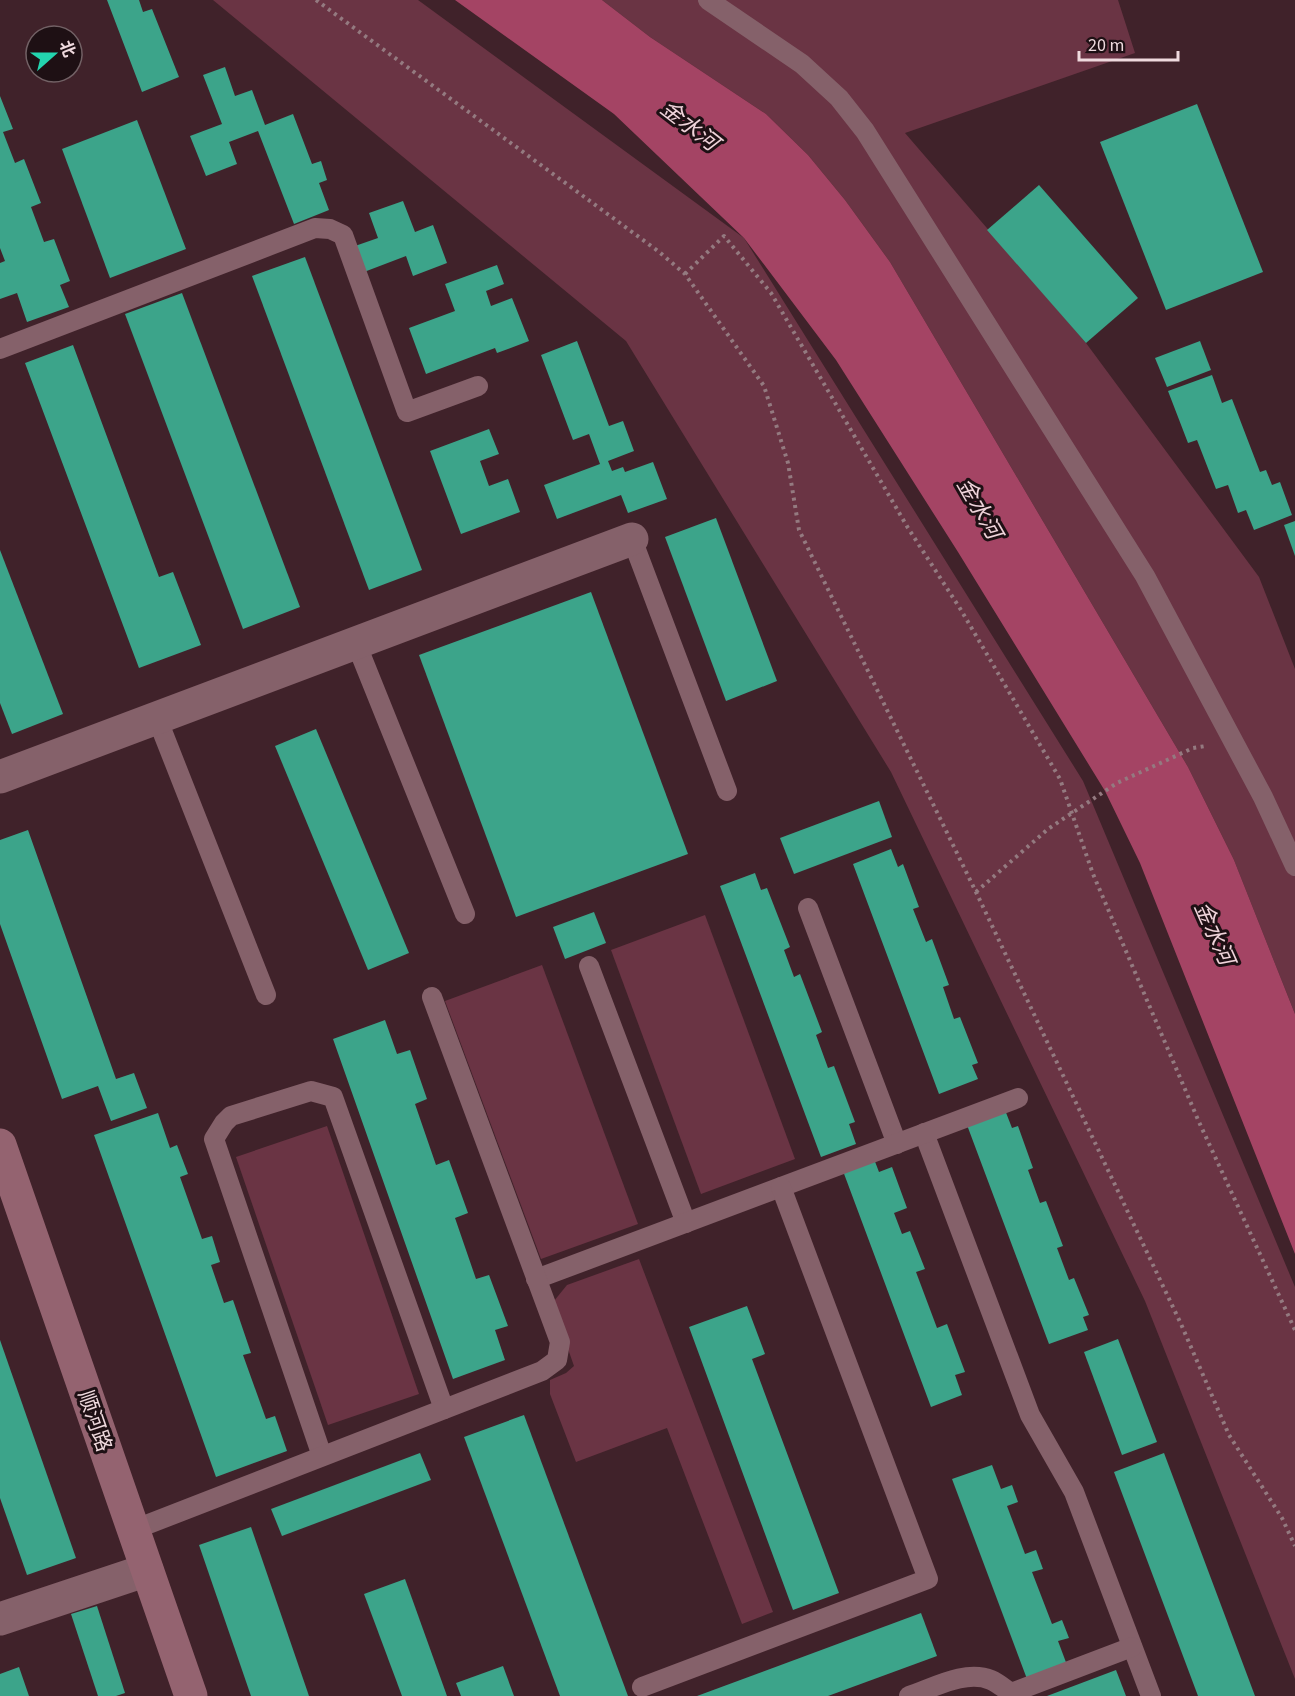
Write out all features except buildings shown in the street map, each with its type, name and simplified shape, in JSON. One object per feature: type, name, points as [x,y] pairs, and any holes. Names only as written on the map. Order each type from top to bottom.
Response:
[{"type":"street","points":[[0,777],[632,539]]},
{"type":"street","name":"顺河路","points":[[0,1145],[191,1696]]},
{"type":"street","points":[[0,1619],[147,1570]]},
{"type":"lane","points":[[708,0],[802,64],[839,98],[865,131],[1145,576],[1263,796],[1295,866]]},
{"type":"lane","points":[[0,349],[315,228],[330,229],[343,235],[407,412],[478,386]]},
{"type":"lane","points":[[632,539],[727,791]]},
{"type":"lane","points":[[357,643],[465,914]]},
{"type":"lane","points":[[157,718],[266,995]]},
{"type":"lane","points":[[808,908],[897,1144]]},
{"type":"lane","points":[[589,966],[686,1223]]},
{"type":"lane","points":[[133,1530],[542,1371],[557,1360],[560,1342],[432,997]]},
{"type":"lane","points":[[322,1456],[214,1139],[231,1116],[311,1090],[333,1096],[444,1409]]},
{"type":"lane","points":[[536,1279],[1018,1098]]},
{"type":"lane","points":[[924,1133],[1030,1415],[1074,1492],[1151,1696]]},
{"type":"lane","points":[[642,1687],[928,1579],[781,1187]]},
{"type":"lane","points":[[909,1696],[958,1679],[974,1677],[991,1680],[1011,1695],[1132,1647]]},
{"type":"path","points":[[316,0],[658,251],[685,274],[764,386],[788,464],[799,530],[976,892],[1181,1324],[1229,1435],[1282,1518],[1295,1546]]},
{"type":"path","points":[[685,274],[724,236],[771,293],[908,528],[960,610],[1060,779],[1093,874],[1172,1057],[1295,1330]]},
{"type":"path","points":[[976,892],[1048,829],[1117,783],[1193,748]]},
{"type":"shaded area","points":[[213,0],[418,0],[744,238],[1083,781],[1295,1287],[1295,1679],[1145,1301],[891,772],[626,341]]},
{"type":"shaded area","points":[[602,0],[1118,0],[1135,53],[905,133],[1086,343],[1259,577],[1295,669],[1295,1014],[1234,860],[1188,767],[890,262],[845,200],[808,155],[766,114],[650,37]]},
{"type":"shaded area","points":[[705,915],[795,1159],[701,1194],[611,950]]},
{"type":"shaded area","points":[[542,965],[638,1224],[541,1259],[445,1001]]},
{"type":"shaded area","points":[[327,1126],[419,1394],[328,1425],[236,1157]]},
{"type":"shaded area","points":[[639,1259],[773,1612],[742,1624],[667,1428],[576,1462],[550,1394],[550,1380],[566,1373],[574,1366],[554,1309],[554,1301],[567,1285]]},
{"type":"water","name":"金水河","points":[[455,0],[602,0],[650,37],[766,114],[808,155],[845,200],[890,262],[1188,767],[1234,860],[1295,1014],[1295,1254],[1140,863],[1105,791],[958,552],[836,360],[744,238],[614,114]]}]
